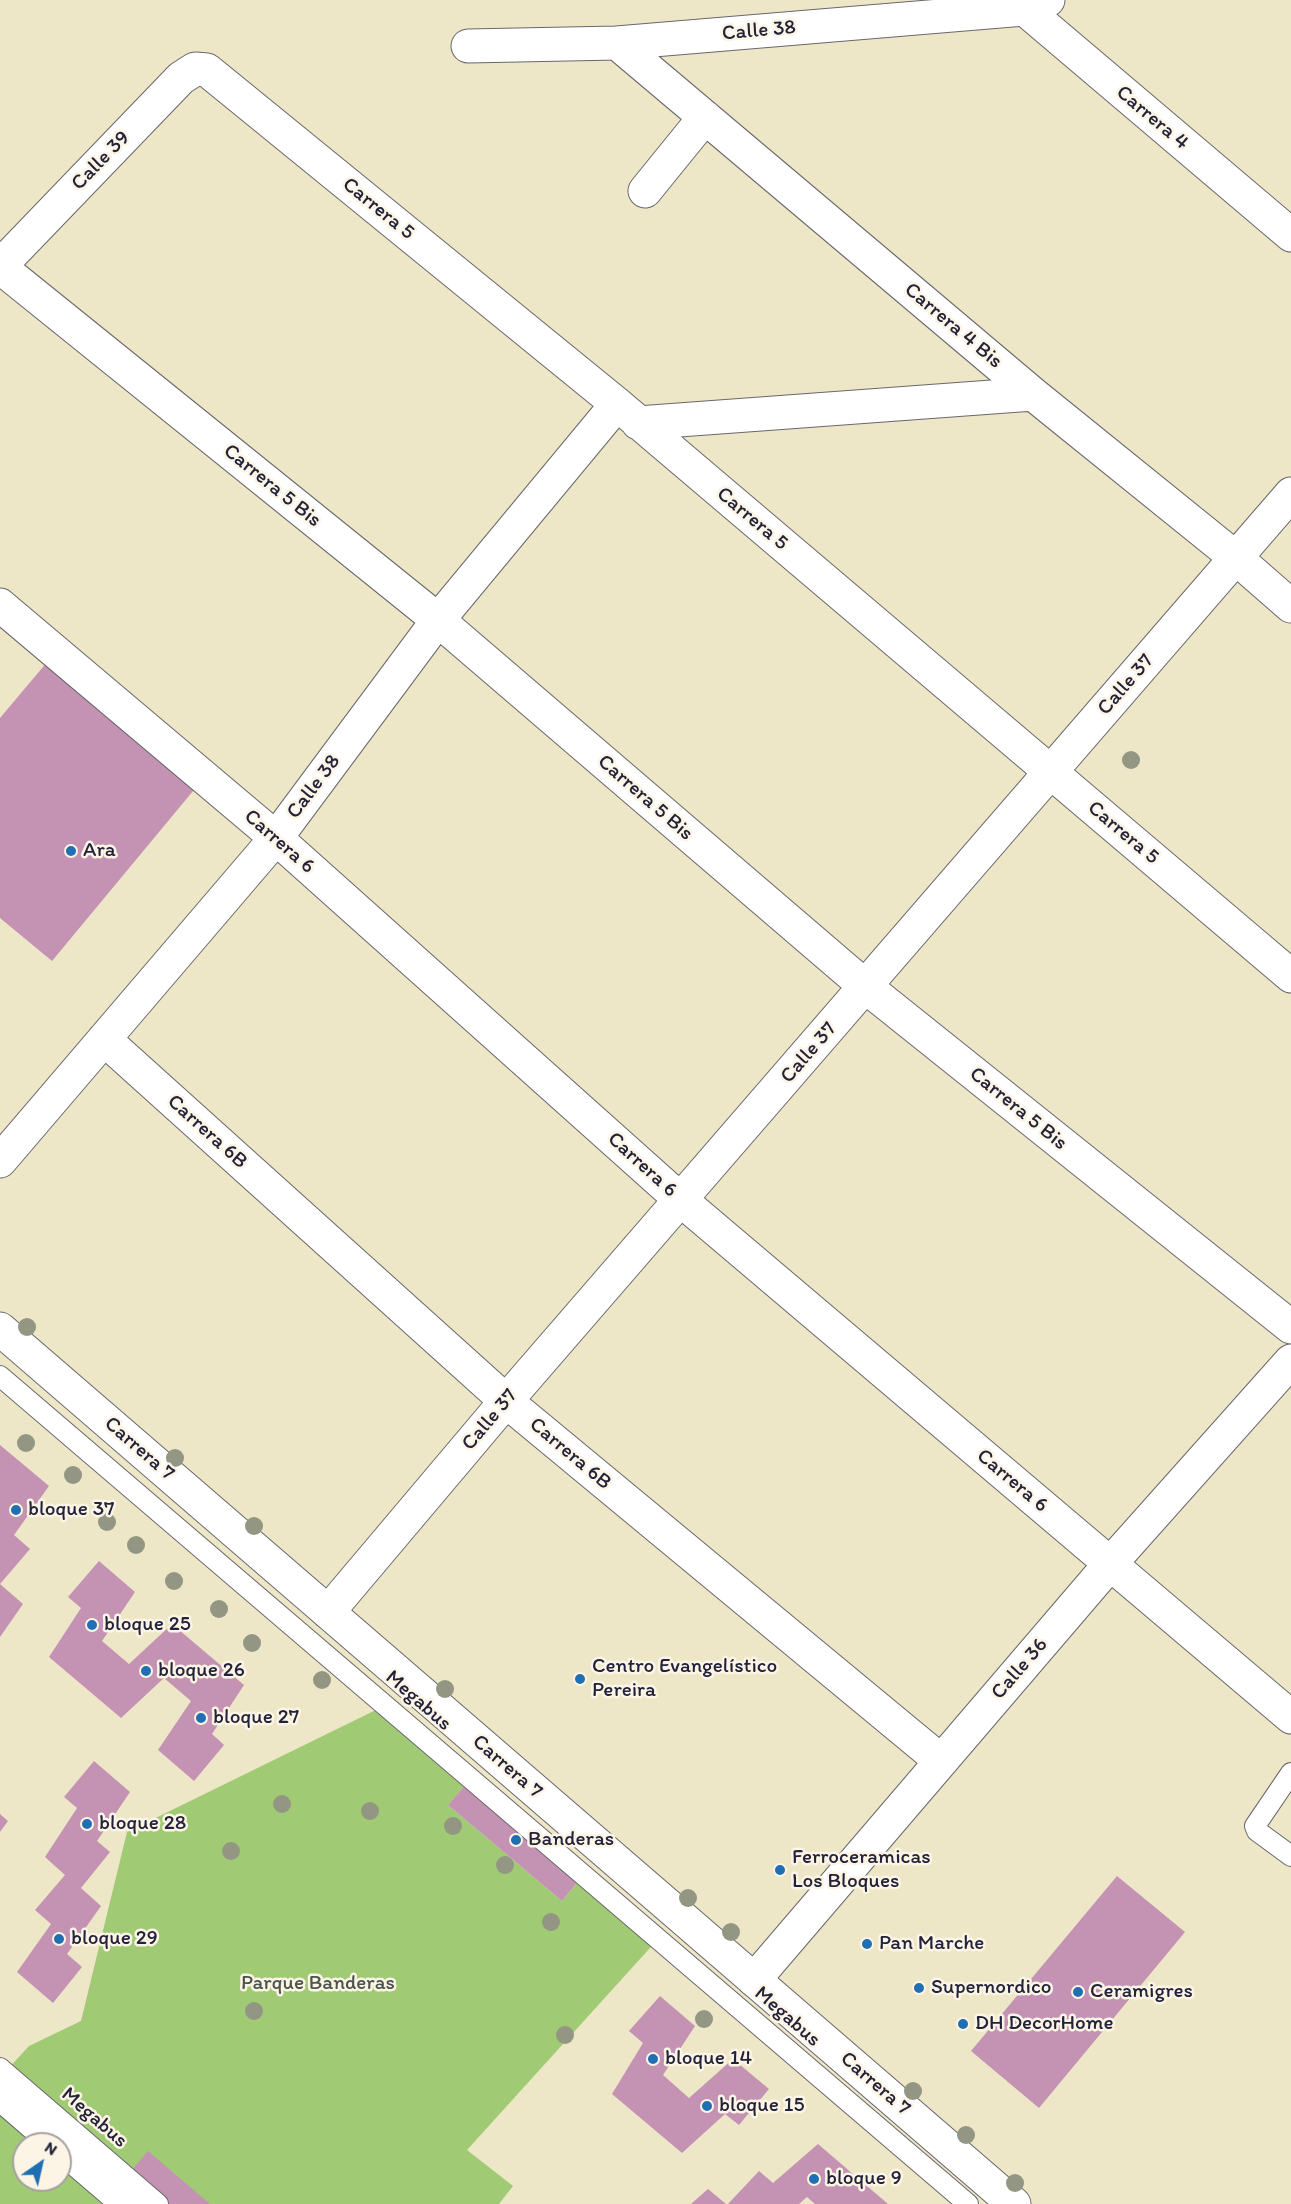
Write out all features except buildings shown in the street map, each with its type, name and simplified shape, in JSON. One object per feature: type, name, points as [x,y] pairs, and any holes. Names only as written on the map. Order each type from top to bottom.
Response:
[{"type":"street","name":"Calle 38","points":[[468,46],[618,42],[1029,3]]},
{"type":"street","name":"Carrera 4","points":[[1029,3],[1291,235]]},
{"type":"street","name":"Carrera 4 Bis","points":[[618,42],[1033,394],[1236,558],[1291,606]]},
{"type":"street","name":"Calle 39","points":[[0,267],[181,78],[195,69],[207,70]]},
{"type":"street","name":"Carrera 5","points":[[207,70],[627,414],[1291,976]]},
{"type":"street","points":[[645,191],[705,117]]},
{"type":"street","name":"Carrera 5 Bis","points":[[0,267],[438,620],[866,987],[1291,1327]]},
{"type":"street","points":[[627,414],[1033,394]]},
{"type":"street","name":"Calle 38","points":[[0,1161],[276,838],[438,620],[627,414]]},
{"type":"street","name":"Calle 37","points":[[328,1612],[506,1401],[682,1201],[1291,494]]},
{"type":"street","name":"Carrera 6","points":[[0,605],[276,838],[682,1201],[1291,1717]]},
{"type":"street","name":"Carrera 6B","points":[[104,1040],[506,1401],[941,1761]]},
{"type":"street","name":"Carrera 7","points":[[0,1329],[1014,2204]]},
{"type":"street","name":"Calle 36","points":[[754,1980],[1110,1564],[1291,1361]]},
{"type":"street","points":[[0,2093],[46,2132]]},
{"type":"street","points":[[72,2154],[129,2204]]},
{"type":"lane","name":"Megabus","points":[[0,1376],[968,2204]]},
{"type":"lane","points":[[1291,1773],[1255,1826],[1257,1831],[1291,1856]]},
{"type":"lane","name":"Megabus","points":[[0,2068],[158,2204]]},
{"type":"green space","name":"Parque Banderas","points":[[386,1705],[471,1778],[448,1805],[562,1901],[584,1874],[659,1938],[467,2150],[513,2186],[499,2204],[210,2204],[126,2177],[5,2072],[29,2046],[81,2021],[127,1832]]},
{"type":"green space","points":[[0,2093],[45,2132],[12,2132],[12,2192],[72,2192],[72,2155],[129,2204],[0,2204]]},
{"type":"place","name":"Ara","points":[[71,851]]},
{"type":"place","name":"bloque 37","points":[[16,1510]]},
{"type":"place","name":"bloque 25","points":[[92,1625]]},
{"type":"place","name":"bloque 26","points":[[146,1671]]},
{"type":"place","name":"Centro Evangelístico Pereira","points":[[580,1679]]},
{"type":"place","name":"bloque 27","points":[[201,1718]]},
{"type":"place","name":"bloque 28","points":[[87,1824]]},
{"type":"place","name":"Banderas","points":[[516,1840]]},
{"type":"place","name":"Ferroceramicas Los Bloques","points":[[780,1870]]},
{"type":"place","name":"bloque 29","points":[[59,1939]]},
{"type":"place","name":"Pan Marche","points":[[867,1944]]},
{"type":"place","name":"Supernordico","points":[[919,1988]]},
{"type":"place","name":"Ceramigres","points":[[1078,1992]]},
{"type":"place","name":"DH DecorHome","points":[[963,2024]]},
{"type":"place","name":"bloque 14","points":[[653,2059]]},
{"type":"place","name":"bloque 15","points":[[707,2106]]},
{"type":"place","name":"bloque 9","points":[[814,2179]]}]
